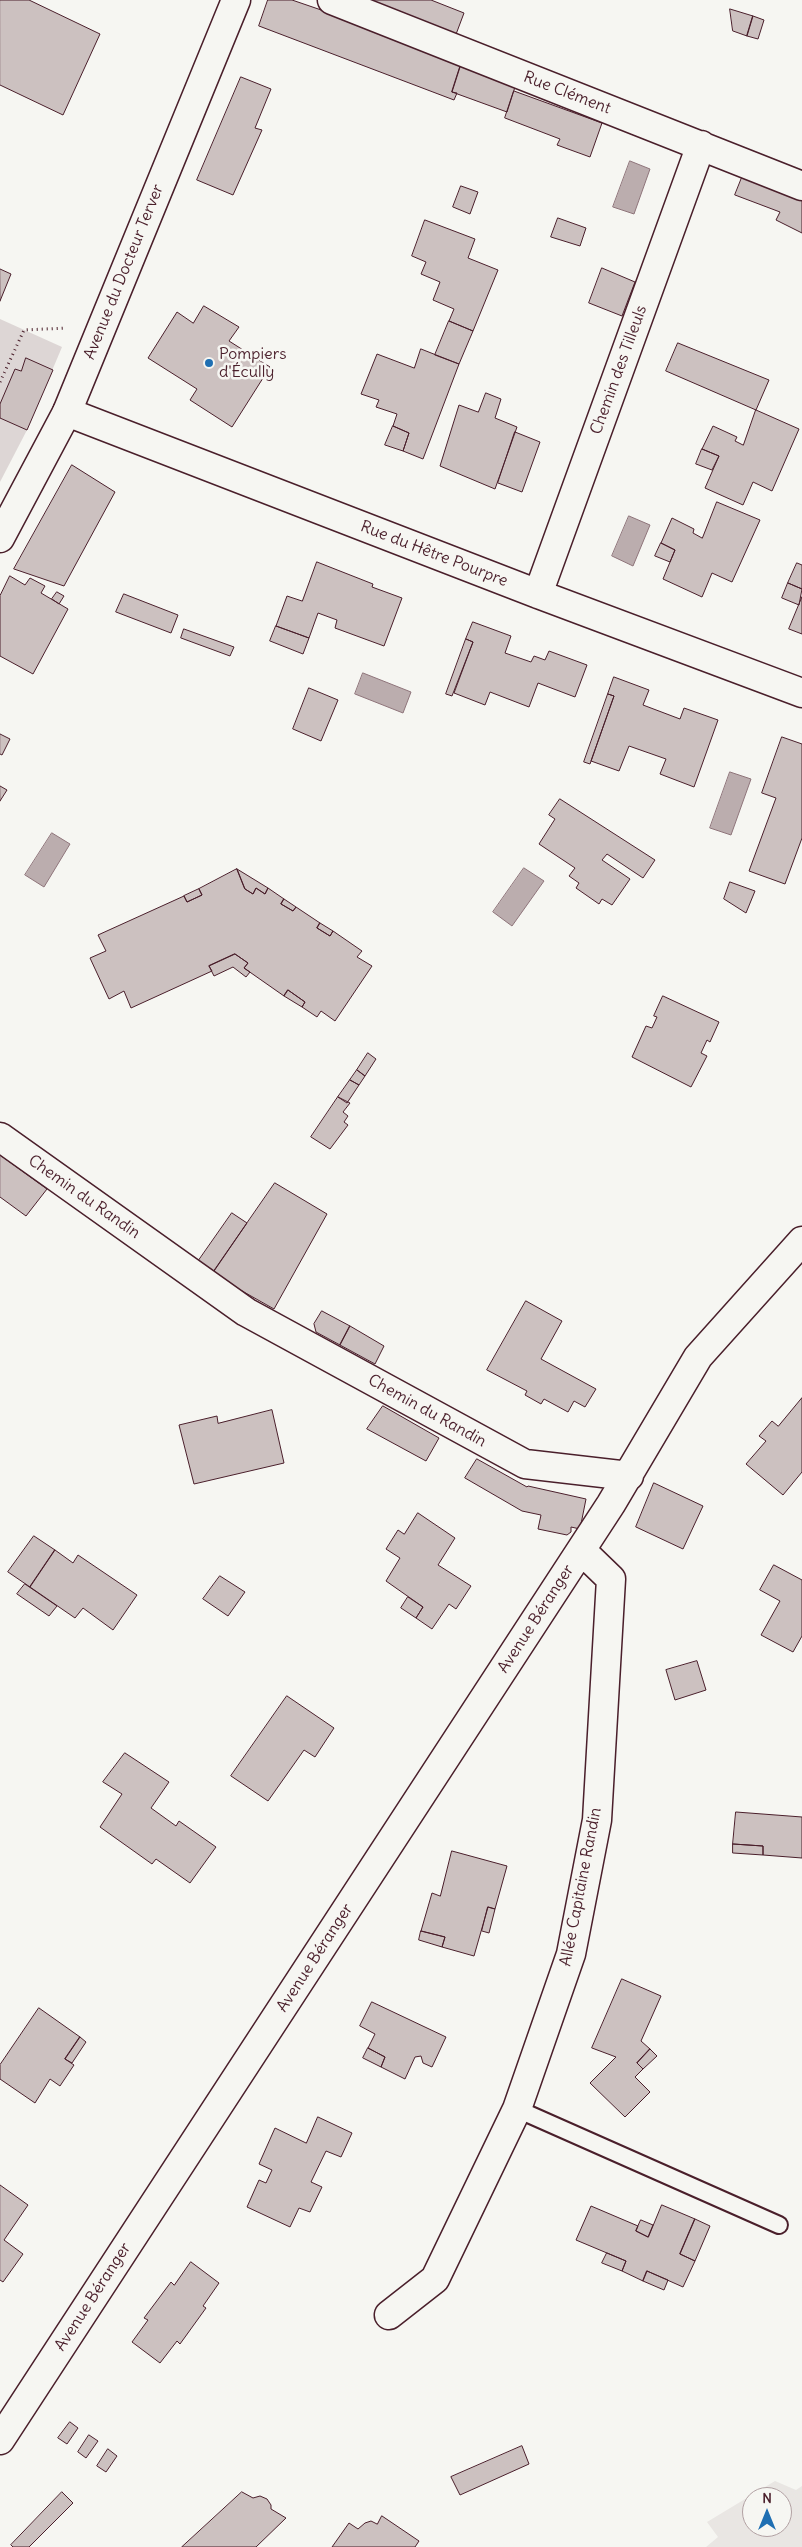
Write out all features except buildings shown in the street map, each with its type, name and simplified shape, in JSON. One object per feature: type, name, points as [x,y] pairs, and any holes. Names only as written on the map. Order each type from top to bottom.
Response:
[{"type":"street","name":"Avenue du Docteur Terver","points":[[0,538],[67,412],[236,0]]},
{"type":"street","name":"Rue Clément","points":[[332,0],[802,186]]},
{"type":"street","name":"Chemin des Tilleuls","points":[[538,594],[701,145]]},
{"type":"street","name":"Rue du Hêtre Pourpre","points":[[67,412],[802,694]]},
{"type":"street","name":"Chemin du Randin","points":[[0,1137],[246,1312],[525,1464],[629,1476]]},
{"type":"street","points":[[629,1476],[698,1357],[802,1241]]},
{"type":"street","name":"Avenue Béranger","points":[[0,2440],[629,1476]]},
{"type":"street","name":"Allée Capitaine Randin","points":[[389,2315],[435,2279],[517,2109],[571,1954],[597,1820],[611,1579],[581,1550]]},
{"type":"lane","points":[[517,2109],[779,2225]]},
{"type":"path","points":[[0,382],[24,330],[102,327]]},
{"type":"shaded area","points":[[630,161],[650,169],[634,214],[613,207]]},
{"type":"shaded area","points":[[0,319],[62,347],[27,430],[0,482]]},
{"type":"shaded area","points":[[629,516],[650,525],[633,566],[612,556]]},
{"type":"shaded area","points":[[363,673],[411,692],[403,713],[355,694]]},
{"type":"shaded area","points":[[730,772],[751,779],[731,835],[710,828]]},
{"type":"shaded area","points":[[52,833],[70,844],[44,887],[25,875]]},
{"type":"shaded area","points":[[524,868],[544,881],[512,926],[493,912]]},
{"type":"shaded area","points":[[775,2481],[789,2487],[765,2487]]},
{"type":"shaded area","points":[[802,2486],[802,2547],[706,2547],[718,2537],[707,2522],[742,2501],[742,2537],[792,2537],[792,2488],[796,2490]]},
{"type":"place","name":"Pompiers d'Écully","points":[[209,363]]}]
